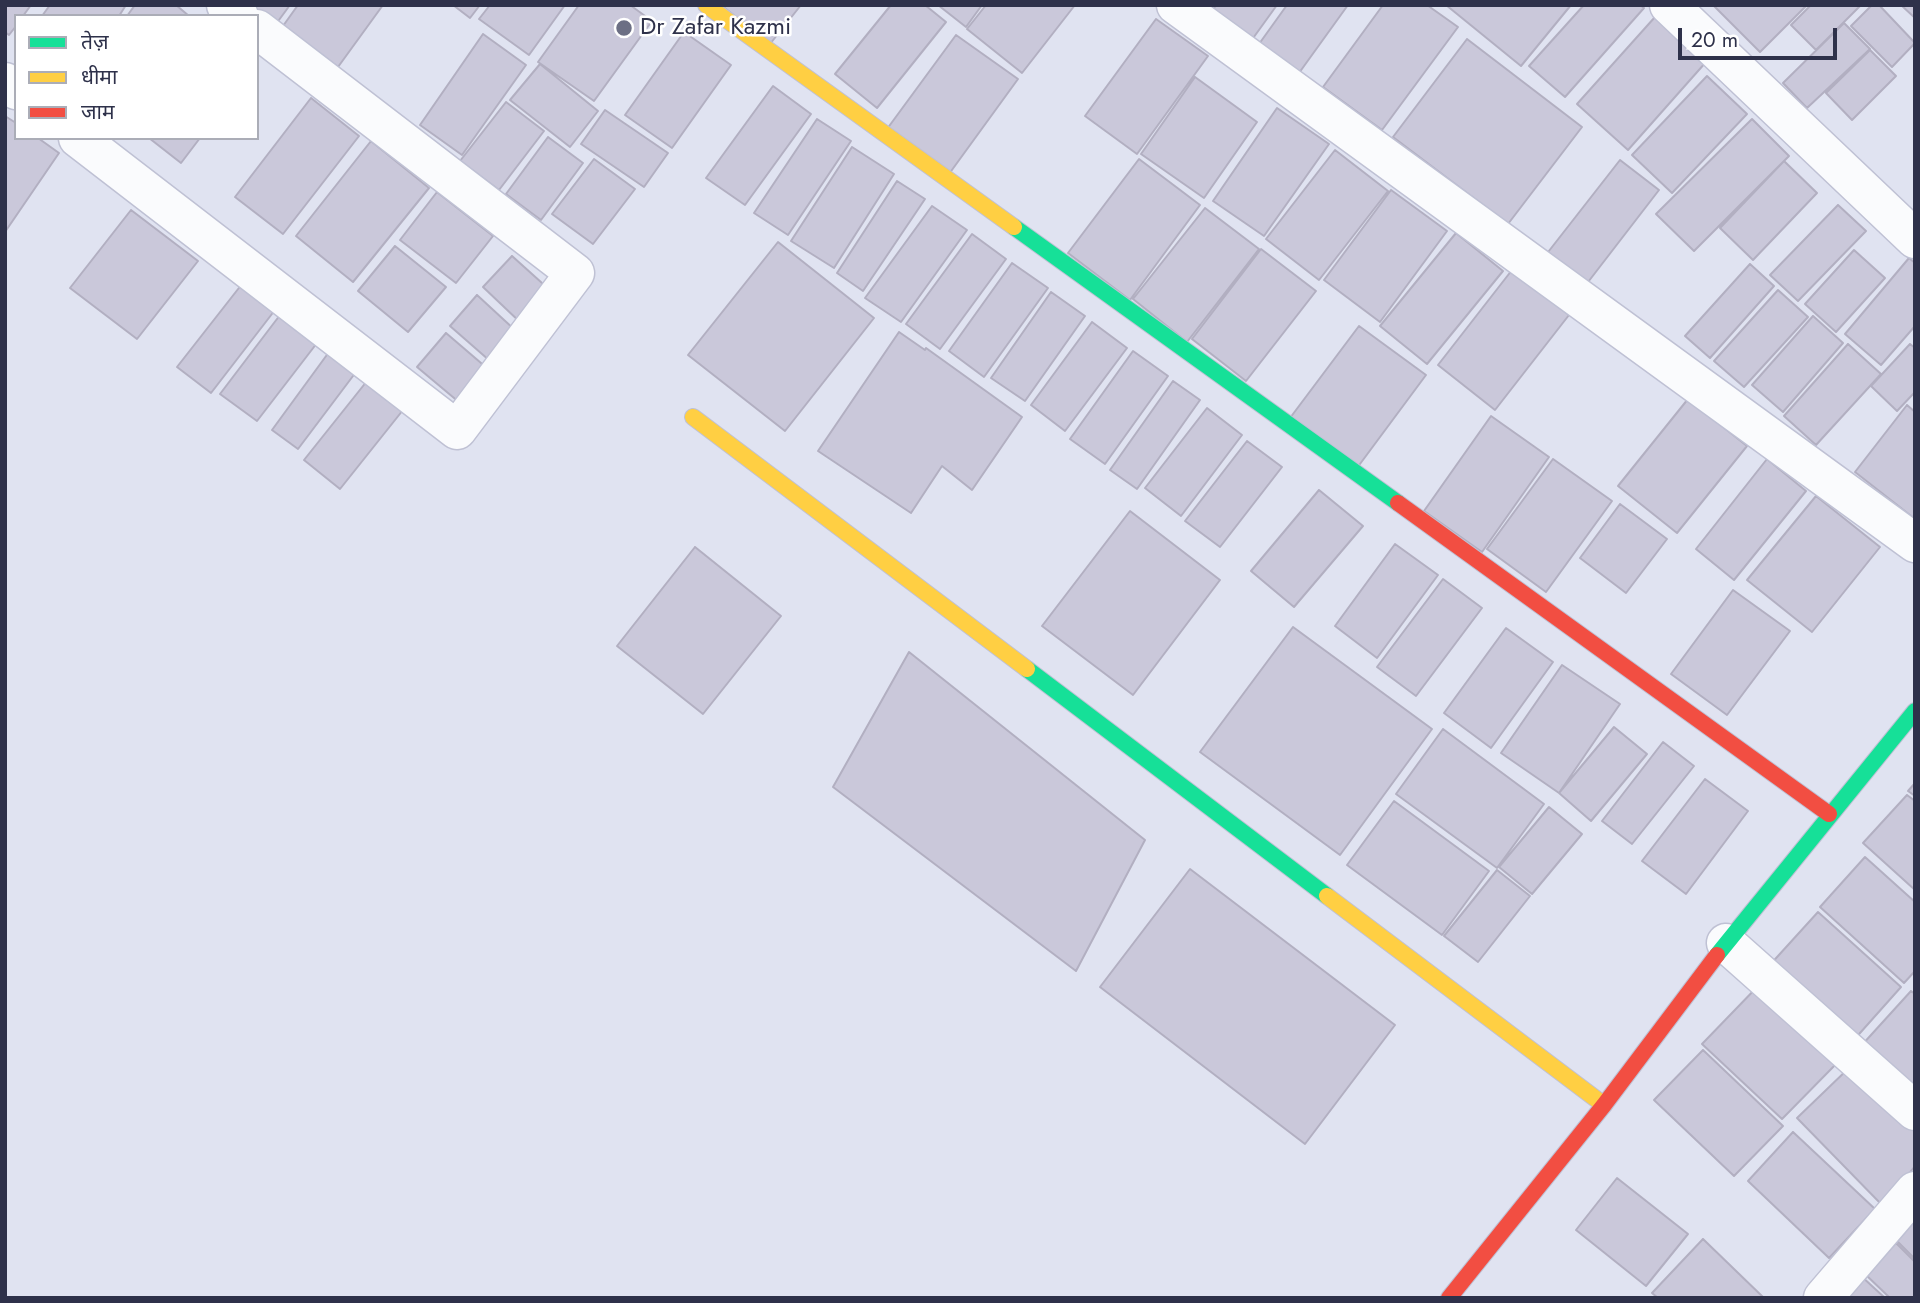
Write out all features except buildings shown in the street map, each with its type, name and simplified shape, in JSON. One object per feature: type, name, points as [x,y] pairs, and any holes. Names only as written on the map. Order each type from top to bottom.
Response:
[{"type":"street","points":[[706,5],[1829,814]]},
{"type":"street","points":[[1177,5],[1915,543]]},
{"type":"street","points":[[1669,5],[1915,239]]},
{"type":"street","points":[[81,140],[457,429],[575,273],[259,31]]},
{"type":"street","points":[[693,417],[1604,1105]]},
{"type":"street","points":[[1449,1298],[1604,1105],[1726,943],[1915,711]]},
{"type":"street","points":[[1726,943],[1915,1111]]},
{"type":"street","points":[[1823,1298],[1915,1191]]},
{"type":"traffic: fast","points":[[1014,227],[1398,503]]},
{"type":"traffic: fast","points":[[1027,669],[1327,896]]},
{"type":"traffic: fast","points":[[1717,955],[1915,711]]},
{"type":"traffic: slow","points":[[706,5],[1014,227]]},
{"type":"traffic: slow","points":[[693,417],[1027,669]]},
{"type":"traffic: slow","points":[[1327,896],[1604,1105]]},
{"type":"traffic: jam","points":[[1398,503],[1829,814]]},
{"type":"traffic: jam","points":[[1449,1298],[1604,1105],[1717,955]]},
{"type":"place","name":"Dr Zafar Kazmi","points":[[624,28]]}]
